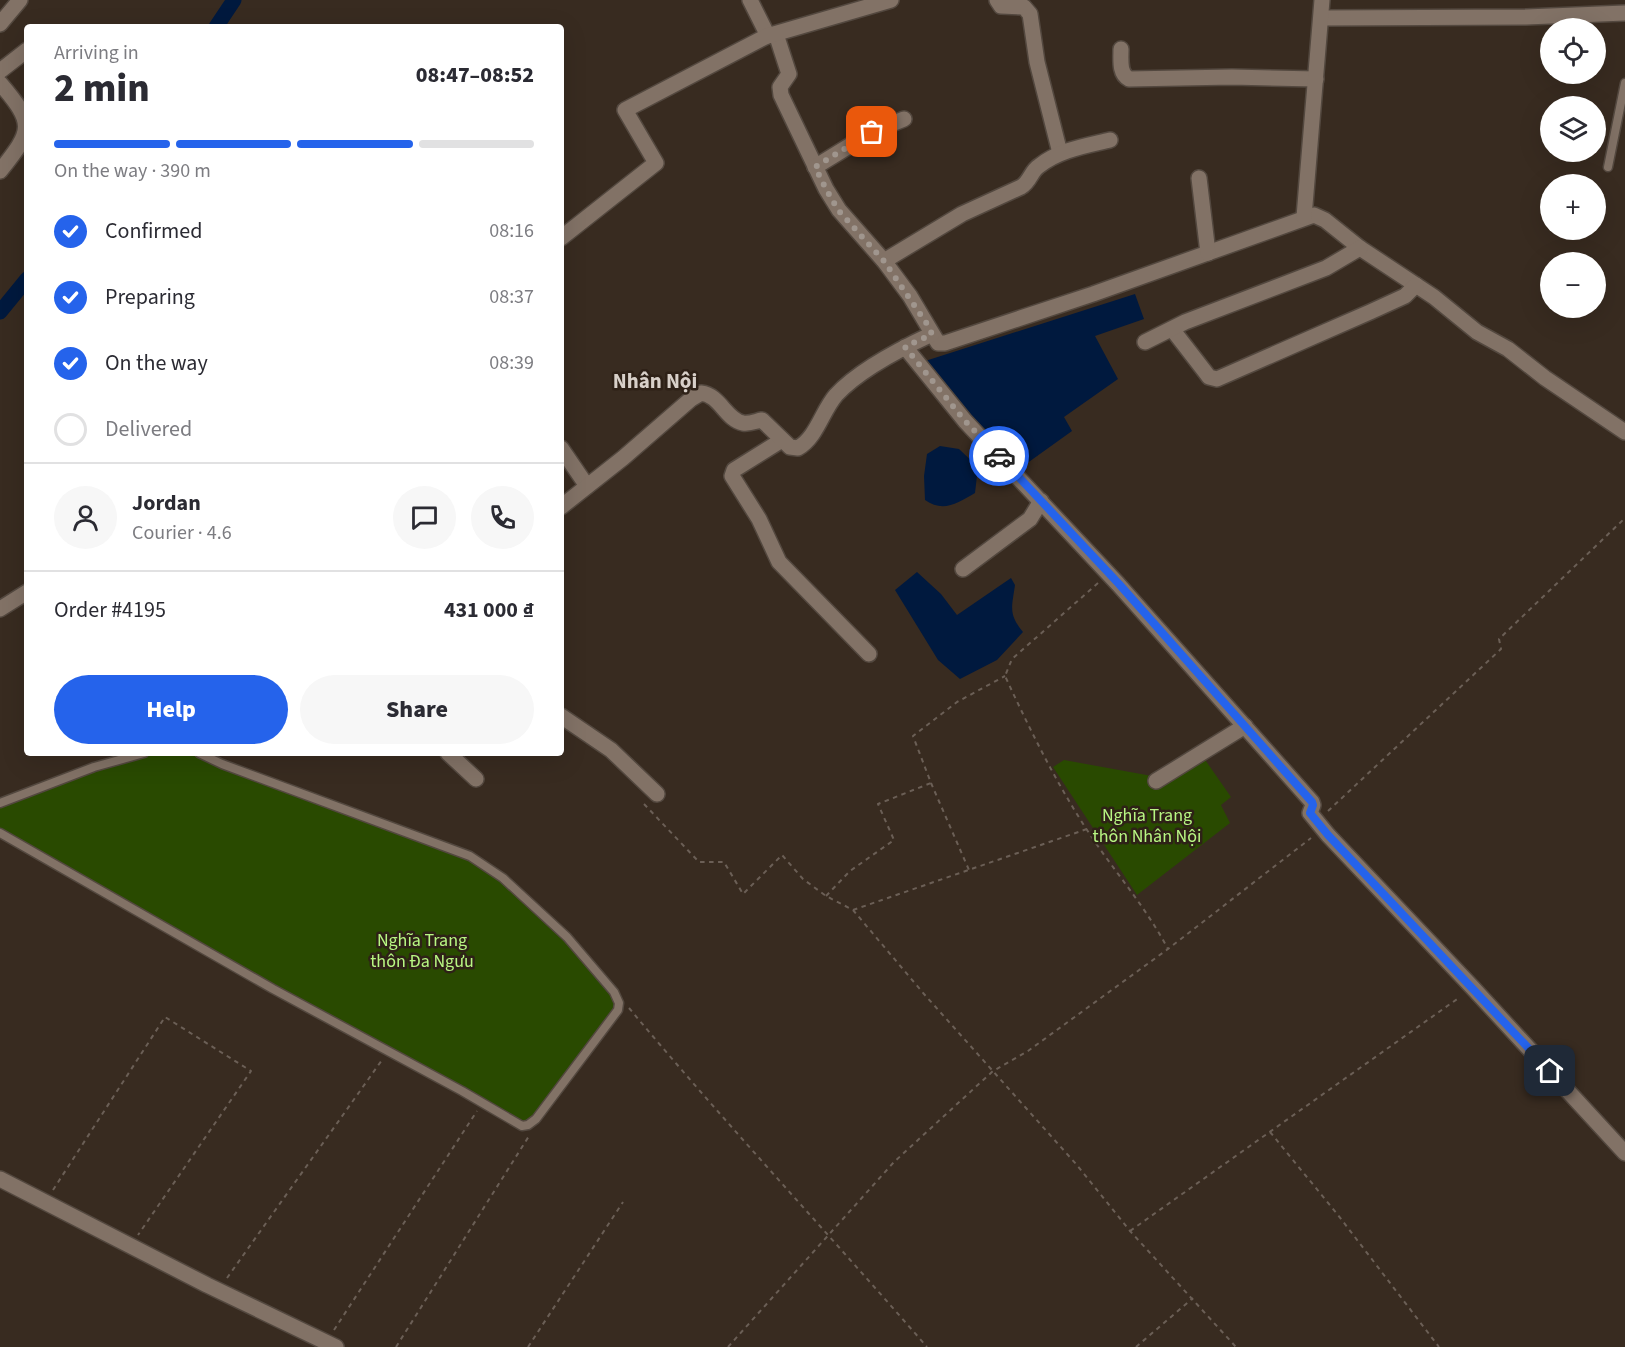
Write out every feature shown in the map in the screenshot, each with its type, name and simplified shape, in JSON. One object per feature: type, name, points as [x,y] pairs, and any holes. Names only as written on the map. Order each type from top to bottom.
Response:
[{"type":"street","points":[[0,24],[21,0]]},
{"type":"street","points":[[750,0],[772,35],[789,74],[780,87],[781,95],[826,189],[838,210],[884,261],[915,305],[936,343],[945,343],[1094,294],[1314,215],[1322,218],[1360,248],[1416,285],[1477,332],[1508,349],[1545,378],[1625,432]]},
{"type":"street","points":[[564,236],[656,163],[625,110],[772,35],[891,0]]},
{"type":"street","points":[[997,0],[1001,6],[1024,7],[1030,14],[1037,62],[1060,153]]},
{"type":"street","points":[[1304,218],[1323,0]]},
{"type":"street","points":[[1322,18],[1526,17],[1625,13]]},
{"type":"street","points":[[1121,49],[1122,72],[1129,79],[1232,77],[1316,79]]},
{"type":"street","points":[[0,71],[24,52]]},
{"type":"street","points":[[0,82],[19,106],[24,118]]},
{"type":"street","points":[[815,167],[872,132],[904,119]]},
{"type":"street","points":[[0,171],[22,144],[24,134]]},
{"type":"street","points":[[884,261],[962,214],[1021,188],[1028,182],[1037,166],[1060,153],[1110,140]]},
{"type":"street","points":[[1198,178],[1208,253]]},
{"type":"street","points":[[1145,342],[1172,328],[1326,268],[1360,248]]},
{"type":"street","points":[[1172,328],[1209,377],[1217,379],[1405,296],[1416,285]]},
{"type":"street","points":[[564,505],[701,393],[711,396],[739,422],[749,423],[762,420],[792,448],[802,446],[838,393],[852,381],[905,347],[932,334]]},
{"type":"street","points":[[905,347],[965,421],[1109,574],[1312,802],[1310,813],[1320,825],[1625,1153]]},
{"type":"street","points":[[782,440],[734,470],[732,476],[759,519],[779,562],[869,654]]},
{"type":"street","points":[[564,452],[587,486]]},
{"type":"street","points":[[963,569],[1030,519],[1041,501]]},
{"type":"street","points":[[0,609],[24,594]]},
{"type":"street","points":[[564,718],[616,755],[657,794]]},
{"type":"street","points":[[1156,781],[1245,726]]},
{"type":"street","points":[[451,756],[476,779]]},
{"type":"street","points":[[0,1179],[331,1345]]},
{"type":"lane","points":[[1608,167],[1625,83]]},
{"type":"lane","points":[[0,803],[93,767],[133,756]]},
{"type":"lane","points":[[0,833],[522,1126],[532,1122],[543,1111],[618,1010],[619,1003],[614,992],[567,937],[503,878],[470,856],[205,756]]},
{"type":"path","points":[[728,1347],[894,1162],[993,1071],[1028,1051],[1168,949],[1320,825],[1501,649],[1499,639],[1625,518]]},
{"type":"path","points":[[969,870],[931,783],[914,736],[957,702],[1005,676],[1012,659],[1109,574]]},
{"type":"path","points":[[1005,676],[1056,782],[1156,926],[1168,949]]},
{"type":"path","points":[[826,896],[850,871],[894,840],[878,804],[931,783]]},
{"type":"path","points":[[644,804],[699,862],[724,862],[743,894],[782,855],[803,879],[826,896],[853,910],[924,994],[1076,1164],[1130,1232],[1236,1347]]},
{"type":"path","points":[[853,910],[1087,829]]},
{"type":"path","points":[[1130,1232],[1473,988]]},
{"type":"path","points":[[619,1003],[625,1003],[727,1123],[829,1234],[927,1347]]},
{"type":"path","points":[[45,1202],[165,1017],[251,1071],[131,1246]]},
{"type":"path","points":[[218,1290],[388,1051]]},
{"type":"path","points":[[331,1345],[483,1103]]},
{"type":"path","points":[[1270,1132],[1338,1215],[1439,1347]]},
{"type":"path","points":[[396,1347],[531,1134]]},
{"type":"path","points":[[528,1347],[623,1202]]},
{"type":"path","points":[[1136,1347],[1192,1298]]},
{"type":"green space","name":"Nghĩa Trang thôn Nhân Nội","points":[[1199,751],[1231,797],[1221,805],[1230,823],[1137,895],[1053,767],[1064,760],[1152,776]]},
{"type":"green space","name":"Nghĩa Trang thôn Đa Ngưu","points":[[143,756],[207,756],[470,856],[503,878],[567,937],[619,1003],[543,1111],[522,1126],[273,989],[0,831],[0,804]]},
{"type":"water","points":[[1135,294],[1144,319],[1095,336],[1118,379],[1064,417],[1072,431],[1019,469],[922,362]]},
{"type":"water","points":[[940,446],[959,449],[978,467],[975,493],[956,503],[944,506],[938,506],[925,500],[924,476],[927,454]]},
{"type":"water","points":[[917,572],[941,594],[957,615],[1011,578],[1015,585],[1013,615],[1023,632],[997,660],[960,679],[938,660],[895,590]]},
{"type":"waterway","points":[[218,24],[234,0]]},
{"type":"waterway","points":[[0,312],[24,283]]},
{"type":"way so far","points":[[872,132],[815,167],[838,210],[884,261],[910,296],[932,334],[905,347],[965,421],[999,456]]},
{"type":"district","name":"Nhân Nội","points":[[655,381]]},
{"type":"route","points":[[999,456],[1119,584],[1312,802],[1310,813],[1328,835],[1550,1071]]}]
